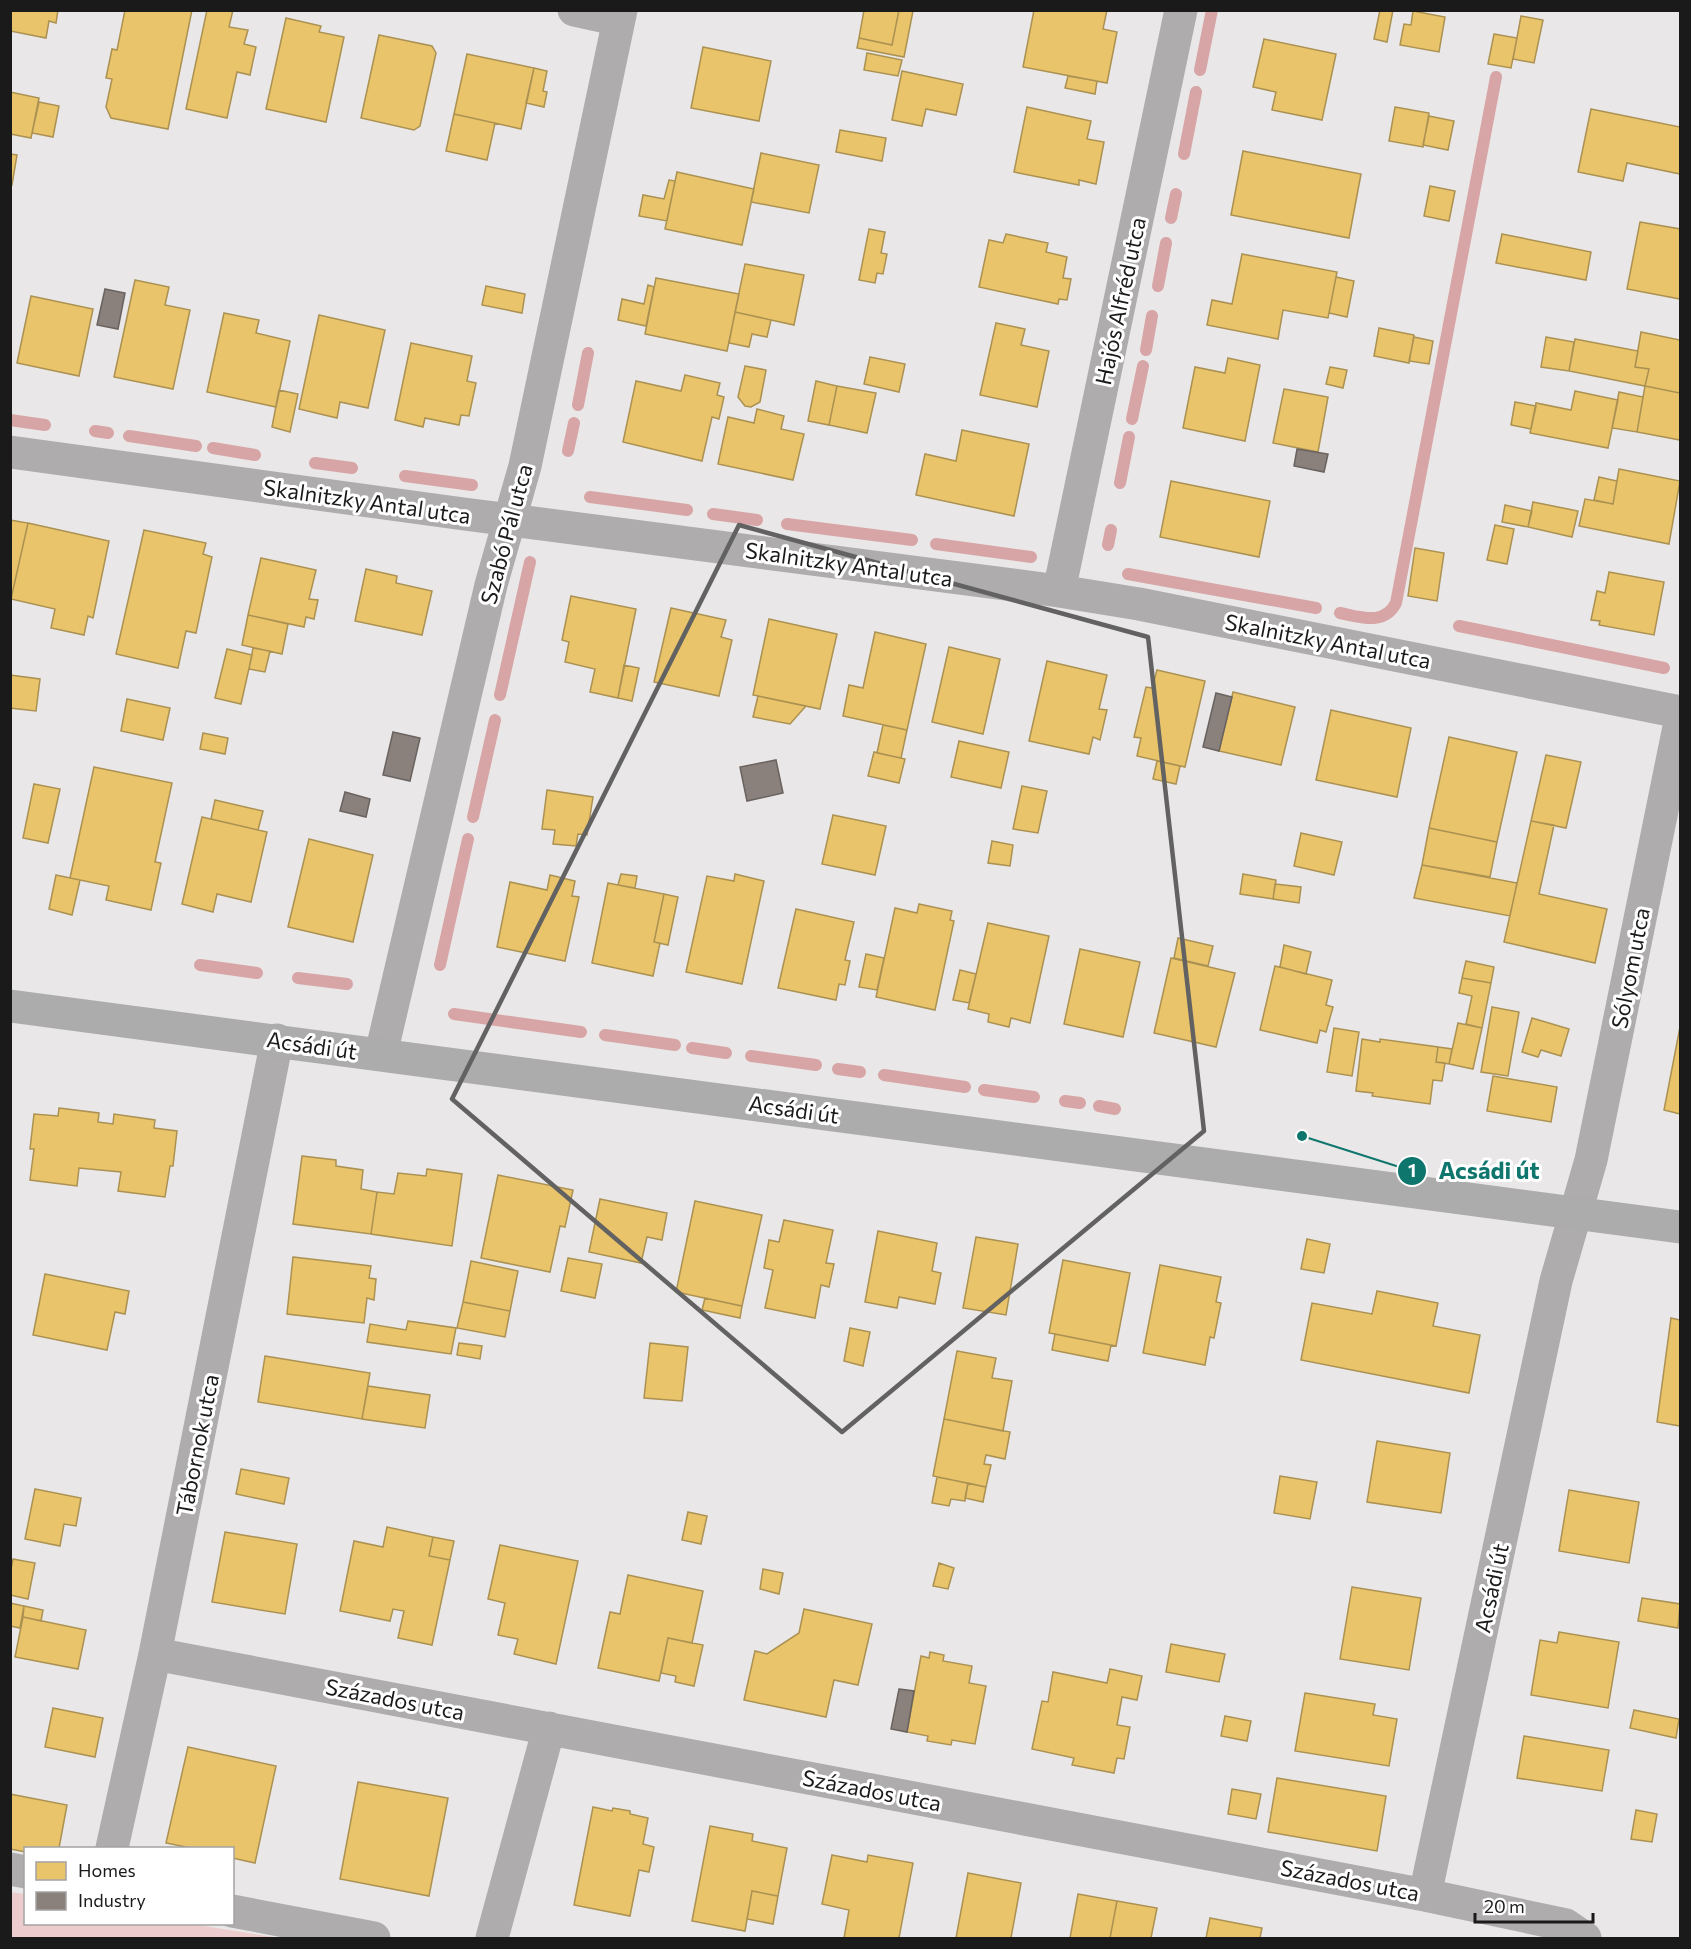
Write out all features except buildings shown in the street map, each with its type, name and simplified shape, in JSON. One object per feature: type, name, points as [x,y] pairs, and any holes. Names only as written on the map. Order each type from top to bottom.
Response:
[{"type":"main road","name":"Acsádi út","points":[[10,1006],[1680,1227]]},
{"type":"street","points":[[574,10],[620,15]]},
{"type":"street","name":"Hajós Alfréd utca","points":[[1059,591],[1181,10]]},
{"type":"street","name":"Szabó Pál utca","points":[[381,1054],[491,585],[530,447],[620,15]]},
{"type":"street","name":"Skalnitzky Antal utca","points":[[10,452],[1059,591],[1139,604],[1680,712]]},
{"type":"street","name":"Sólyom utca","points":[[1577,1213],[1591,1160],[1680,722]]},
{"type":"street","name":"Tábornok utca","points":[[112,1847],[155,1654],[277,1040]]},
{"type":"street","name":"Acsádi út","points":[[1425,1895],[1556,1281],[1577,1213]]},
{"type":"street","name":"Százados utca","points":[[155,1654],[1425,1895],[1566,1925],[1585,1938]]},
{"type":"street","points":[[492,1938],[549,1728]]},
{"type":"street","points":[[234,1911],[374,1938]]},
{"type":"highlighted area","points":[[739,525],[1148,637],[1204,1131],[842,1432],[452,1099]]},
{"type":"shaded area","points":[[10,1892],[24,1894],[24,1925],[197,1925],[280,1938],[11,1938]]},
{"type":"waterway","points":[[1200,70],[1212,10]]},
{"type":"waterway","points":[[1340,613],[1364,618],[1379,617],[1385,615],[1396,603],[1496,77]]},
{"type":"waterway","points":[[1184,154],[1196,92]]},
{"type":"waterway","points":[[1171,218],[1176,194]]},
{"type":"waterway","points":[[1158,286],[1166,243]]},
{"type":"waterway","points":[[1146,350],[1152,316]]},
{"type":"waterway","points":[[578,405],[588,353]]},
{"type":"waterway","points":[[1132,419],[1143,366]]},
{"type":"waterway","points":[[10,420],[45,425]]},
{"type":"waterway","points":[[568,451],[574,423]]},
{"type":"waterway","points":[[95,431],[108,433]]},
{"type":"waterway","points":[[129,436],[196,446]]},
{"type":"waterway","points":[[1120,483],[1129,437]]},
{"type":"waterway","points":[[213,448],[255,455]]},
{"type":"waterway","points":[[315,463],[352,468]]},
{"type":"waterway","points":[[405,476],[472,485]]},
{"type":"waterway","points":[[590,497],[687,510]]},
{"type":"waterway","points":[[713,514],[757,520]]},
{"type":"waterway","points":[[787,524],[912,540]]},
{"type":"waterway","points":[[1108,545],[1111,530]]},
{"type":"waterway","points":[[936,544],[1031,557]]},
{"type":"waterway","points":[[500,695],[530,562]]},
{"type":"waterway","points":[[1128,574],[1316,608]]},
{"type":"waterway","points":[[1459,626],[1664,668]]},
{"type":"waterway","points":[[473,817],[495,720]]},
{"type":"waterway","points":[[440,965],[468,839]]},
{"type":"waterway","points":[[200,965],[257,973]]},
{"type":"waterway","points":[[298,978],[347,984]]},
{"type":"waterway","points":[[454,1014],[581,1032]]},
{"type":"waterway","points":[[605,1035],[675,1045]]},
{"type":"waterway","points":[[692,1048],[726,1053]]},
{"type":"waterway","points":[[751,1056],[816,1065]]},
{"type":"waterway","points":[[838,1069],[860,1072]]},
{"type":"waterway","points":[[884,1075],[965,1087]]},
{"type":"waterway","points":[[984,1090],[1034,1097]]},
{"type":"waterway","points":[[1065,1101],[1080,1103]]},
{"type":"waterway","points":[[1099,1106],[1115,1109]]},
{"type":"place","name":"Acsádi út","points":[[1302,1136]]}]
